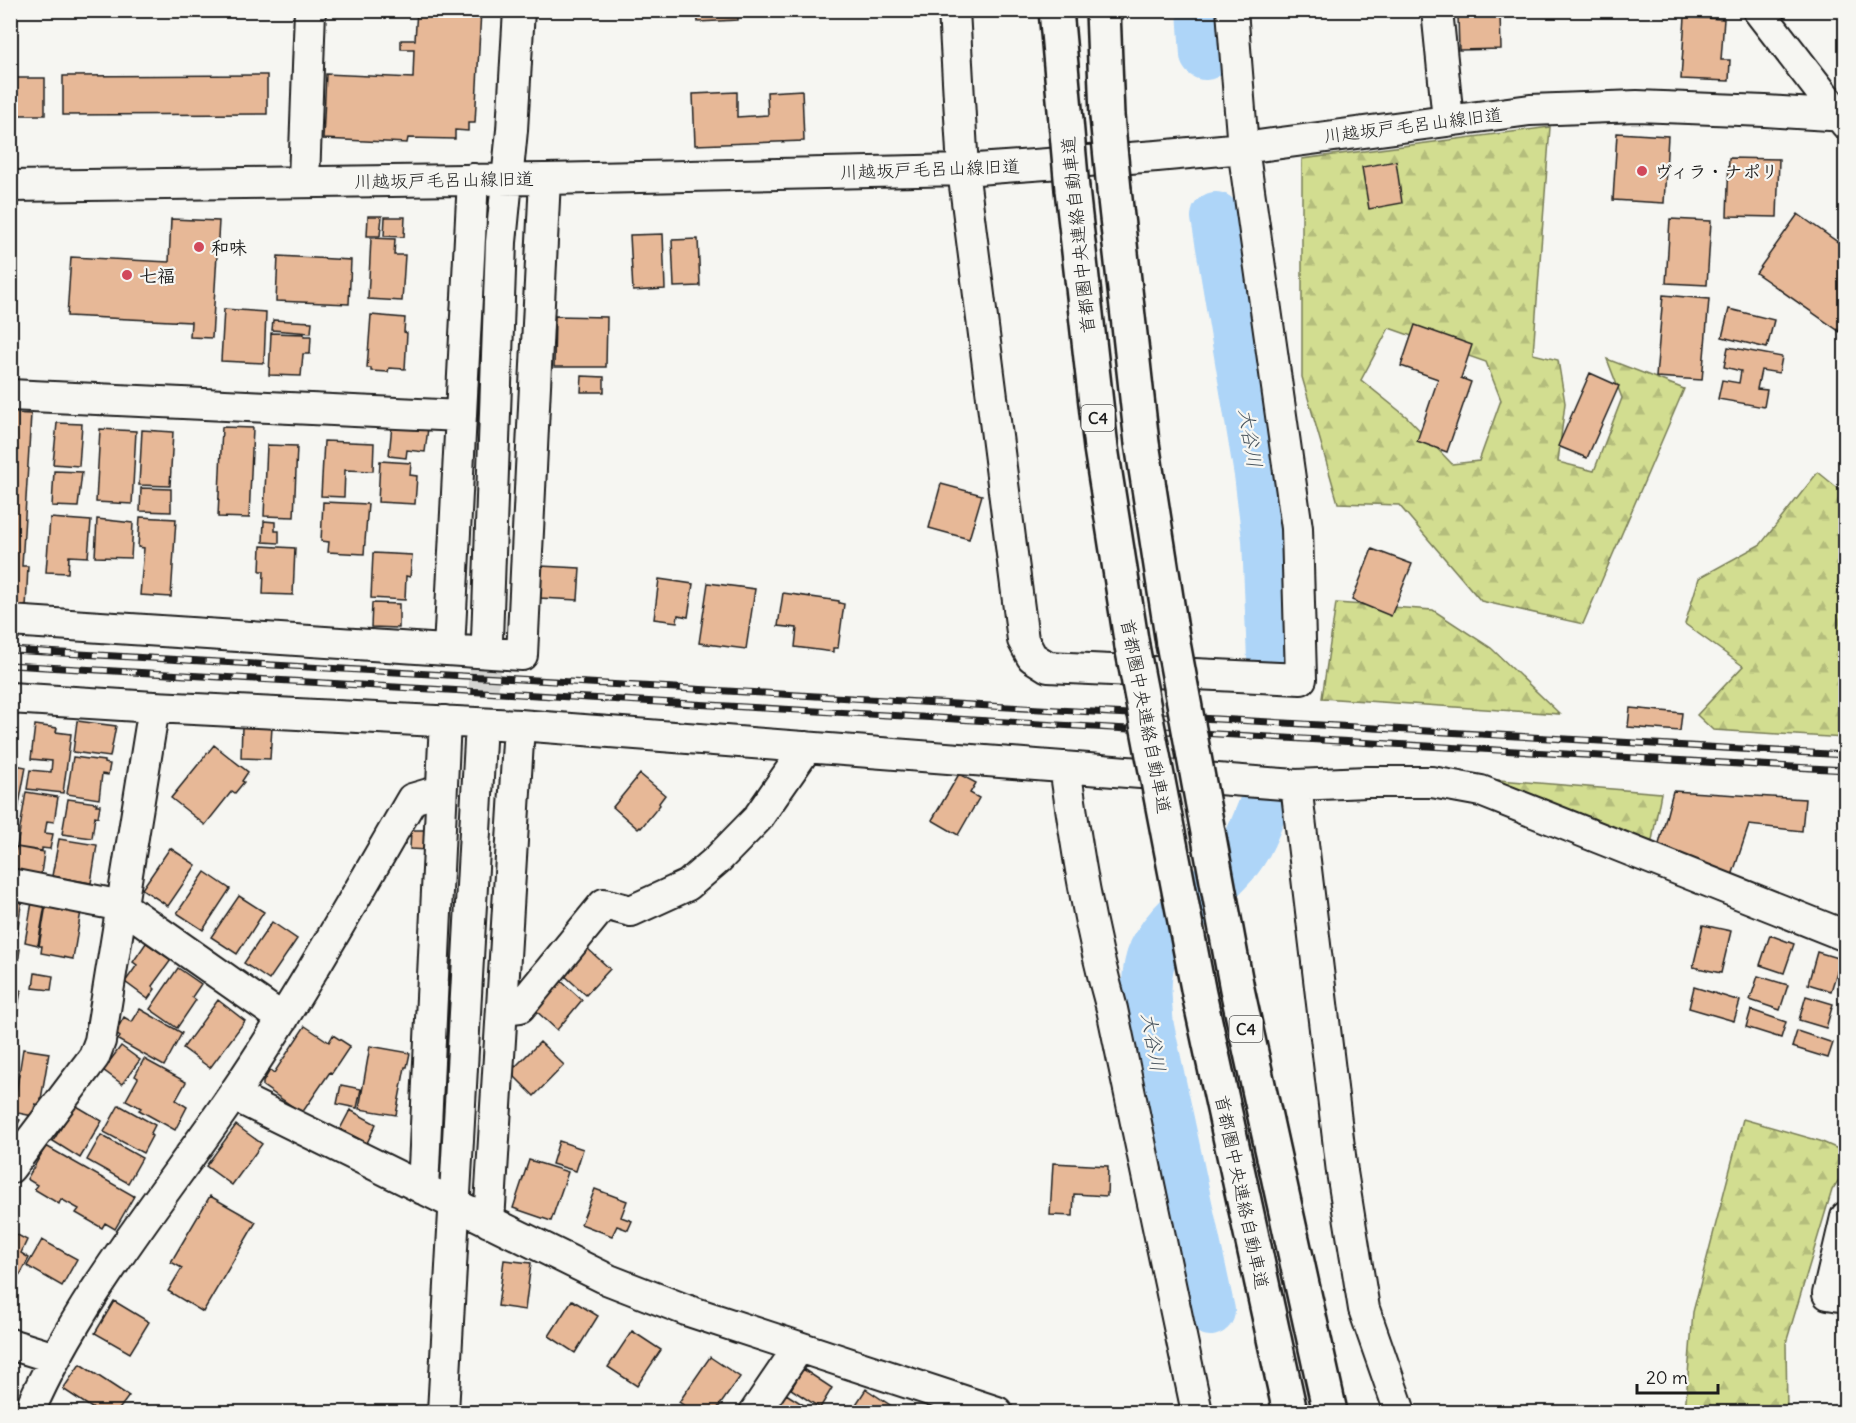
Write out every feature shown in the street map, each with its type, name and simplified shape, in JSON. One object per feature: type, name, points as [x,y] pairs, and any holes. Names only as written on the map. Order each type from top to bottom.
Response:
[{"type":"highway","name":"首都圏中央連絡自動車道","points":[[1056,10],[1065,121],[1101,448],[1132,646],[1199,994],[1290,1413]]},
{"type":"highway","name":"C4","points":[[1103,10],[1107,116],[1142,444],[1173,643],[1237,989],[1330,1413]]},
{"type":"street","points":[[304,181],[310,10]]},
{"type":"street","points":[[487,640],[501,243],[519,10]]},
{"type":"street","points":[[954,10],[963,170],[1023,640],[1032,657],[1048,667],[1301,679],[1297,528],[1243,148],[1232,10]]},
{"type":"street","points":[[1437,10],[1448,120]]},
{"type":"street","points":[[1758,10],[1844,119]]},
{"type":"street","name":"川越坂戸毛呂山線旧道","points":[[10,186],[545,179],[963,170],[1243,148],[1530,110],[1637,106],[1765,111],[1844,119]]},
{"type":"street","points":[[449,650],[473,179]]},
{"type":"street","points":[[10,621],[522,655],[545,179]]},
{"type":"street","points":[[10,395],[461,416]]},
{"type":"street","points":[[10,698],[519,725],[1296,785],[1432,782],[1481,790],[1845,936]]},
{"type":"street","points":[[10,1168],[94,1057],[100,1041],[154,707]]},
{"type":"street","points":[[423,1189],[445,721]]},
{"type":"street","points":[[489,1222],[519,725]]},
{"type":"street","points":[[443,1413],[480,741]]},
{"type":"street","points":[[503,1009],[520,1007],[604,904],[631,911],[688,885],[718,859],[756,819],[807,747]]},
{"type":"street","points":[[1065,767],[1082,882],[1098,958],[1112,1009],[1197,1413]]},
{"type":"street","points":[[1296,785],[1342,1172],[1364,1309],[1400,1413]]},
{"type":"street","points":[[29,1413],[55,1358],[100,1284],[233,1095],[283,1018],[412,799],[441,794]]},
{"type":"street","points":[[10,884],[122,906],[283,1018]]},
{"type":"street","points":[[233,1095],[609,1280],[686,1310],[997,1413]]},
{"type":"street","points":[[1845,1217],[1828,1294],[1845,1297]]},
{"type":"street","points":[[10,1344],[55,1358]]},
{"type":"street","points":[[755,1413],[799,1347]]},
{"type":"green space","points":[[1550,127],[1533,354],[1558,360],[1565,403],[1558,462],[1594,471],[1622,398],[1607,359],[1684,389],[1583,624],[1481,601],[1399,505],[1338,503],[1302,377],[1302,159]],"holes":[[[1389,328],[1486,362],[1501,400],[1479,461],[1452,464],[1407,417],[1361,380]]]},
{"type":"green space","points":[[1818,472],[1845,494],[1845,738],[1713,730],[1697,715],[1743,666],[1685,624],[1699,578],[1761,544]]},
{"type":"green space","points":[[1336,603],[1433,610],[1491,648],[1560,714],[1322,698]]},
{"type":"green space","points":[[1340,767],[1661,793],[1650,851],[1483,807],[1340,781]]},
{"type":"green space","points":[[1743,1119],[1820,1141],[1845,1152],[1845,1171],[1832,1190],[1786,1343],[1787,1412],[1685,1412],[1693,1312]]},
{"type":"building","points":[[417,10],[481,10],[475,123],[468,123],[468,131],[455,130],[455,139],[408,138],[407,143],[323,139],[326,74],[413,78],[414,49],[401,49],[401,40],[415,40]]},
{"type":"building","points":[[697,10],[738,10],[738,20],[698,22]]},
{"type":"building","points":[[1500,14],[1501,49],[1459,50],[1458,16]]},
{"type":"building","points":[[1685,17],[1724,19],[1721,60],[1730,60],[1729,81],[1681,79]]},
{"type":"building","points":[[267,75],[267,114],[63,115],[63,76]]},
{"type":"building","points":[[10,78],[45,78],[45,115],[10,115]]},
{"type":"building","points":[[802,90],[804,141],[695,145],[693,94],[737,92],[737,117],[768,115],[767,92]]},
{"type":"building","points":[[1617,133],[1668,136],[1664,203],[1613,200]]},
{"type":"building","points":[[1729,158],[1779,159],[1777,217],[1727,216]]},
{"type":"building","points":[[1396,161],[1402,203],[1369,209],[1362,167]]},
{"type":"building","points":[[1798,214],[1846,248],[1846,336],[1756,273]]},
{"type":"building","points":[[368,216],[382,216],[380,236],[367,236]]},
{"type":"building","points":[[385,217],[405,217],[404,237],[384,236]]},
{"type":"building","points":[[171,219],[219,221],[212,338],[190,337],[191,322],[67,316],[71,257],[169,262]]},
{"type":"building","points":[[1670,219],[1711,221],[1707,285],[1666,283]]},
{"type":"building","points":[[663,234],[665,289],[633,291],[630,235]]},
{"type":"building","points":[[371,238],[395,239],[394,255],[405,255],[402,301],[368,299]]},
{"type":"building","points":[[698,239],[700,286],[674,287],[672,240]]},
{"type":"building","points":[[278,256],[351,260],[349,304],[276,301]]},
{"type":"building","points":[[1663,295],[1709,299],[1702,380],[1656,377]]},
{"type":"building","points":[[224,309],[266,312],[264,363],[221,361]]},
{"type":"building","points":[[1729,309],[1774,320],[1767,348],[1722,337]]},
{"type":"building","points":[[371,315],[405,318],[404,332],[407,333],[405,369],[389,368],[388,372],[371,371],[371,368],[367,368]]},
{"type":"building","points":[[555,316],[607,317],[606,367],[554,367]]},
{"type":"building","points":[[273,320],[312,322],[311,333],[272,330]]},
{"type":"building","points":[[1415,325],[1472,345],[1461,378],[1471,382],[1447,452],[1417,441],[1438,379],[1401,366]]},
{"type":"building","points":[[271,333],[311,336],[310,354],[303,354],[301,376],[269,375]]},
{"type":"building","points":[[1728,347],[1782,357],[1779,373],[1761,370],[1757,389],[1767,390],[1764,407],[1718,399],[1722,380],[1739,383],[1741,371],[1724,367]]},
{"type":"building","points":[[1590,373],[1619,386],[1587,458],[1558,446]]},
{"type":"building","points":[[582,376],[604,377],[604,392],[581,392]]},
{"type":"building","points":[[10,413],[31,414],[22,566],[28,566],[26,608],[10,607]]},
{"type":"building","points":[[57,423],[82,424],[79,466],[53,464]]},
{"type":"building","points":[[392,425],[428,428],[425,452],[407,450],[406,458],[389,456]]},
{"type":"building","points":[[222,427],[253,428],[249,518],[218,517]]},
{"type":"building","points":[[100,429],[136,431],[132,504],[96,502]]},
{"type":"building","points":[[142,430],[173,432],[170,486],[139,485]]},
{"type":"building","points":[[324,441],[374,443],[373,471],[345,470],[344,497],[321,496]]},
{"type":"building","points":[[267,445],[297,446],[294,517],[264,516]]},
{"type":"building","points":[[380,461],[411,463],[410,475],[417,476],[415,504],[378,502]]},
{"type":"building","points":[[54,471],[82,472],[78,507],[52,506]]},
{"type":"building","points":[[941,484],[982,495],[969,539],[929,528]]},
{"type":"building","points":[[141,488],[171,489],[171,512],[140,511]]},
{"type":"building","points":[[323,502],[368,504],[364,554],[328,552],[329,542],[321,541]]},
{"type":"building","points":[[140,517],[176,519],[171,597],[140,595],[144,548],[138,547]]},
{"type":"building","points":[[50,518],[91,521],[88,557],[69,556],[68,573],[46,572]]},
{"type":"building","points":[[97,519],[133,523],[131,558],[95,557]]},
{"type":"building","points":[[264,521],[275,522],[275,531],[279,531],[279,543],[263,542]]},
{"type":"building","points":[[261,546],[295,548],[293,595],[263,594],[264,571],[260,571]]},
{"type":"building","points":[[1372,549],[1412,564],[1391,616],[1352,600]]},
{"type":"building","points":[[373,553],[412,555],[410,577],[406,576],[405,600],[371,598]]},
{"type":"building","points":[[540,566],[580,568],[578,600],[539,598]]},
{"type":"building","points":[[659,579],[693,584],[688,617],[678,615],[677,622],[654,619]]},
{"type":"building","points":[[708,583],[755,589],[746,649],[699,643]]},
{"type":"building","points":[[783,593],[839,601],[844,604],[838,648],[833,648],[833,652],[795,647],[797,628],[778,626]]},
{"type":"building","points":[[372,603],[399,604],[399,628],[371,627]]},
{"type":"building","points":[[1630,708],[1682,713],[1680,731],[1628,727]]},
{"type":"building","points":[[77,721],[116,726],[110,757],[73,752]]},
{"type":"building","points":[[35,725],[57,728],[56,732],[71,734],[63,793],[27,789],[30,770],[51,772],[52,761],[31,759]]},
{"type":"building","points":[[242,726],[272,727],[270,759],[241,758]]},
{"type":"building","points":[[214,745],[248,772],[242,781],[244,782],[235,793],[232,791],[205,825],[171,798]]},
{"type":"building","points":[[73,757],[104,761],[110,764],[108,775],[102,774],[99,799],[67,794]]},
{"type":"building","points":[[10,764],[26,767],[18,810],[10,809]]},
{"type":"building","points":[[640,774],[665,795],[660,805],[638,829],[613,807]]},
{"type":"building","points":[[959,774],[976,783],[970,793],[979,798],[958,835],[932,820]]},
{"type":"building","points":[[1673,791],[1805,799],[1802,831],[1749,825],[1731,879],[1657,852]]},
{"type":"building","points":[[26,792],[58,797],[54,822],[47,821],[45,833],[53,834],[50,849],[42,848],[42,851],[17,847]]},
{"type":"building","points":[[68,799],[100,805],[98,817],[95,816],[92,838],[62,834]]},
{"type":"building","points":[[411,830],[429,830],[429,850],[410,849]]},
{"type":"building","points":[[59,839],[97,845],[91,883],[52,876]]},
{"type":"building","points":[[16,847],[44,852],[41,874],[12,870]]},
{"type":"building","points":[[170,848],[196,865],[168,906],[142,889]]},
{"type":"building","points":[[205,872],[230,889],[203,930],[177,913]]},
{"type":"building","points":[[239,896],[264,912],[237,954],[211,937]]},
{"type":"building","points":[[10,897],[22,898],[16,941],[10,940]]},
{"type":"building","points":[[32,902],[45,905],[38,945],[25,942]]},
{"type":"building","points":[[46,905],[81,911],[73,959],[41,953],[42,946],[39,946]]},
{"type":"building","points":[[272,922],[297,939],[269,980],[244,963]]},
{"type":"building","points":[[1703,925],[1731,931],[1721,973],[1693,967]]},
{"type":"building","points":[[1770,935],[1794,944],[1784,973],[1760,965]]},
{"type":"building","points":[[10,942],[16,943],[16,949],[20,949],[15,984],[10,983]]},
{"type":"building","points":[[146,943],[171,960],[152,986],[155,989],[148,999],[125,982],[137,965],[133,962]]},
{"type":"building","points":[[587,948],[610,969],[586,995],[563,974]]},
{"type":"building","points":[[1817,952],[1841,959],[1831,991],[1808,984]]},
{"type":"building","points":[[178,968],[201,984],[192,997],[196,1000],[177,1028],[150,1009]]},
{"type":"building","points":[[35,973],[53,976],[51,990],[33,988]]},
{"type":"building","points":[[1758,976],[1788,985],[1780,1010],[1750,1000]]},
{"type":"building","points":[[560,980],[582,1000],[557,1030],[534,1009]]},
{"type":"building","points":[[1694,987],[1740,1001],[1734,1021],[1689,1008]]},
{"type":"building","points":[[10,988],[21,990],[17,1013],[12,1011],[11,1018]]},
{"type":"building","points":[[1806,996],[1833,1004],[1826,1028],[1799,1020]]},
{"type":"building","points":[[218,1000],[245,1021],[210,1068],[183,1048]]},
{"type":"building","points":[[140,1009],[182,1033],[164,1066],[118,1040],[120,1037],[115,1033],[124,1017],[132,1022]]},
{"type":"building","points":[[1751,1010],[1786,1022],[1781,1038],[1746,1027]]},
{"type":"building","points":[[305,1026],[329,1042],[333,1035],[350,1046],[302,1113],[263,1086],[263,1082],[270,1070],[274,1073]]},
{"type":"building","points":[[1797,1031],[1833,1043],[1828,1058],[1792,1047]]},
{"type":"building","points":[[540,1042],[564,1065],[534,1096],[510,1072]]},
{"type":"building","points":[[121,1046],[140,1060],[122,1084],[103,1070]]},
{"type":"building","points":[[370,1046],[410,1053],[396,1115],[359,1109]]},
{"type":"building","points":[[1843,1048],[1846,1049],[1846,1064],[1839,1063]]},
{"type":"building","points":[[23,1049],[49,1053],[40,1105],[35,1104],[33,1116],[13,1112]]},
{"type":"building","points":[[144,1059],[186,1082],[176,1100],[187,1107],[175,1130],[126,1100],[138,1078],[135,1076]]},
{"type":"building","points":[[10,1075],[16,1076],[11,1105],[10,1105]]},
{"type":"building","points":[[341,1085],[361,1089],[357,1108],[337,1104]]},
{"type":"building","points":[[75,1105],[102,1121],[80,1158],[53,1141]]},
{"type":"building","points":[[119,1105],[155,1125],[143,1153],[104,1132]]},
{"type":"building","points":[[350,1110],[376,1124],[367,1143],[340,1129]]},
{"type":"building","points":[[10,1115],[20,1120],[10,1138]]},
{"type":"building","points":[[236,1125],[262,1144],[232,1185],[206,1166]]},
{"type":"building","points":[[101,1135],[142,1158],[128,1183],[87,1160]]},
{"type":"building","points":[[559,1141],[583,1149],[576,1171],[552,1164]]},
{"type":"building","points":[[46,1146],[134,1196],[115,1229],[105,1223],[102,1228],[76,1213],[79,1209],[61,1199],[59,1204],[34,1189],[37,1185],[27,1179]]},
{"type":"building","points":[[529,1160],[568,1172],[551,1221],[513,1208]]},
{"type":"building","points":[[1053,1163],[1108,1166],[1107,1196],[1074,1194],[1073,1216],[1050,1215]]},
{"type":"building","points":[[595,1189],[627,1201],[621,1217],[632,1221],[628,1230],[617,1226],[612,1236],[581,1224]]},
{"type":"building","points":[[210,1196],[256,1222],[203,1312],[168,1291],[182,1268],[171,1262]]},
{"type":"building","points":[[10,1231],[27,1240],[21,1253],[29,1258],[20,1275],[16,1273],[10,1284]]},
{"type":"building","points":[[42,1240],[77,1259],[62,1286],[27,1266]]},
{"type":"building","points":[[504,1260],[531,1263],[525,1310],[498,1306]]},
{"type":"building","points":[[572,1300],[598,1316],[575,1353],[549,1336]]},
{"type":"building","points":[[114,1301],[149,1322],[130,1353],[95,1333]]},
{"type":"building","points":[[632,1331],[661,1350],[637,1386],[608,1367]]},
{"type":"building","points":[[710,1357],[740,1377],[715,1412],[694,1412],[679,1402]]},
{"type":"building","points":[[80,1364],[129,1396],[117,1412],[98,1412],[63,1389]]},
{"type":"building","points":[[803,1369],[832,1388],[820,1408],[791,1389]]},
{"type":"building","points":[[866,1389],[893,1407],[889,1412],[851,1412]]},
{"type":"building","points":[[786,1394],[815,1412],[774,1412]]},
{"type":"waterway","name":"大谷川","points":[[1202,10],[1205,55]]},
{"type":"waterway","name":"大谷川","points":[[1216,217],[1259,474],[1267,539],[1272,660]]},
{"type":"waterway","name":"大谷川","points":[[1210,1311],[1149,1027],[1147,975],[1157,945],[1178,919],[1239,857],[1250,839],[1263,807]]},
{"type":"tunnel","points":[[480,741],[487,640]]},
{"type":"railway","points":[[10,650],[1846,755]]},
{"type":"railway","points":[[10,665],[1846,770]]},
{"type":"place","name":"ヴィラ・ナポリ","points":[[1642,171]]},
{"type":"place","name":"和味","points":[[199,247]]},
{"type":"place","name":"七福","points":[[127,275]]}]
